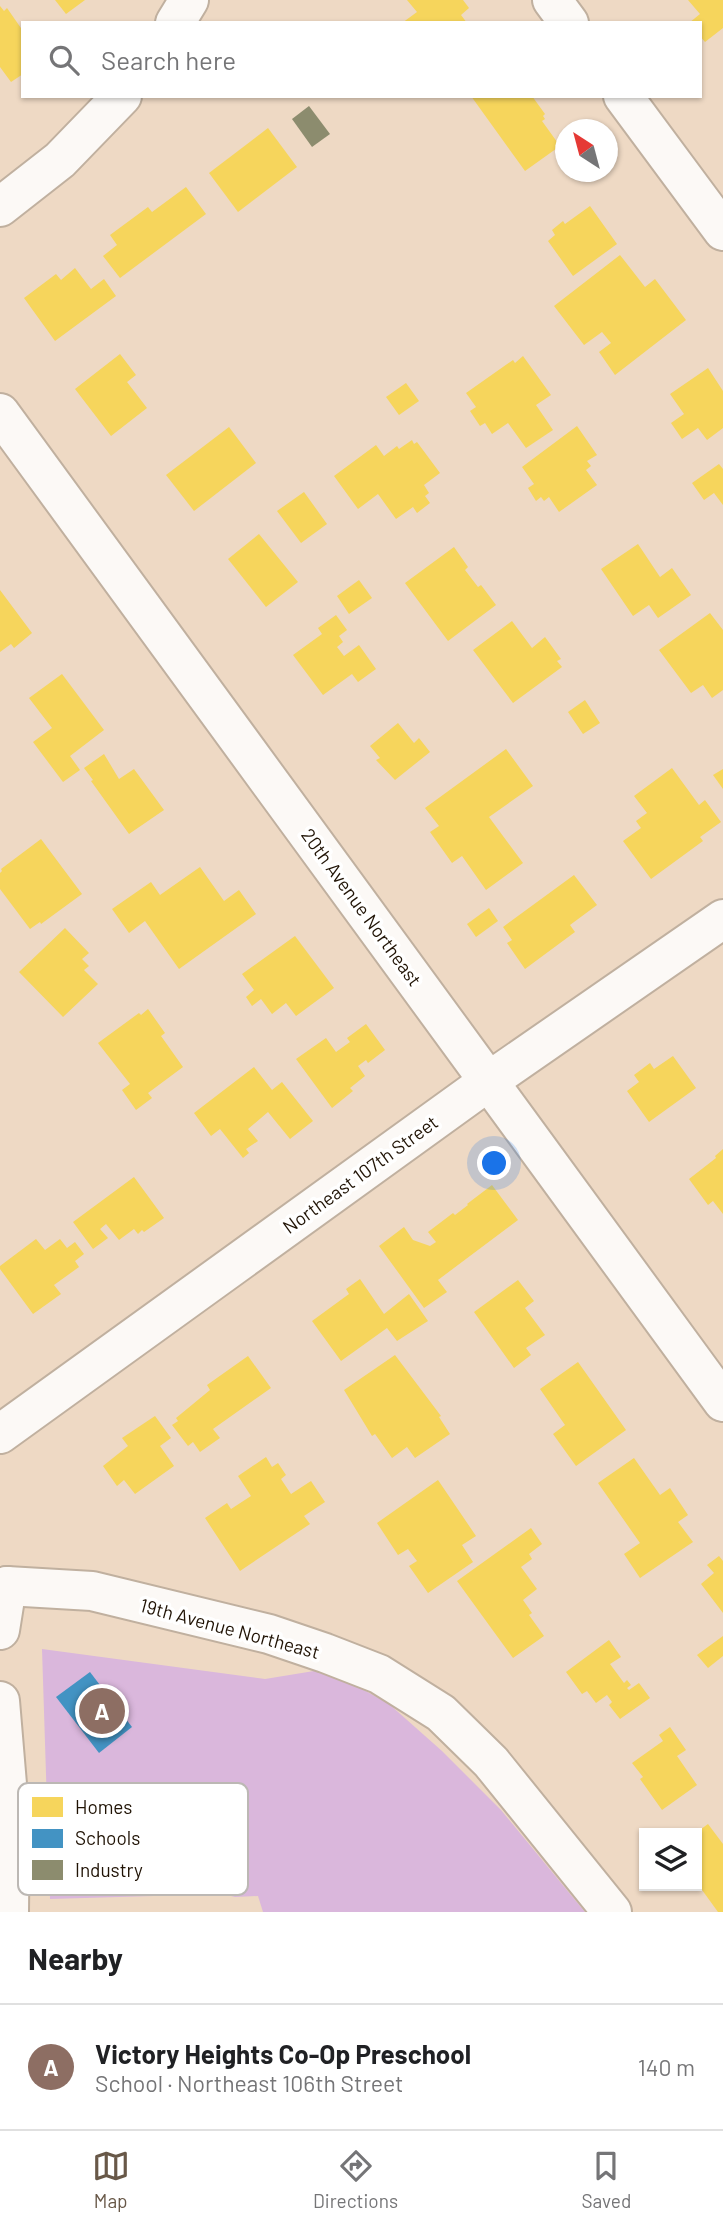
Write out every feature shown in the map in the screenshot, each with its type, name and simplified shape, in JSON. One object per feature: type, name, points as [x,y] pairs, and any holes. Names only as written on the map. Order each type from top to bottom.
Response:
[{"type":"street","points":[[177,21],[189,0]]},
{"type":"street","points":[[552,0],[568,21]]},
{"type":"street","points":[[0,207],[60,160],[120,98]]},
{"type":"street","points":[[624,98],[723,231]]},
{"type":"street","name":"20th Avenue Northeast","points":[[0,413],[723,1402]]},
{"type":"street","name":"Northeast 107th Street","points":[[0,1434],[489,1081],[723,919]]},
{"type":"street","points":[[0,1630],[4,1582]]},
{"type":"street","name":"19th Avenue Northeast","points":[[4,1582],[92,1591],[269,1634],[379,1674],[442,1713],[491,1762],[612,1912]]},
{"type":"street","points":[[0,1701],[10,1820],[9,1912]]},
{"type":"shaded area","points":[[42,1649],[265,1679],[320,1670],[389,1704],[442,1751],[501,1810],[585,1912],[263,1912],[258,1896],[227,1895],[248,1895],[248,1783],[46,1783]]},
{"type":"shaded area","points":[[50,1895],[188,1895],[50,1899]]},
{"type":"building: Homes","points":[[55,0],[85,0],[66,14]]},
{"type":"building: Homes","points":[[407,0],[463,0],[469,8],[461,15],[466,21],[405,21],[417,12]]},
{"type":"building: Homes","points":[[688,0],[723,0],[723,28],[705,42],[702,38],[702,21],[691,21],[700,14]]},
{"type":"building: Homes","points":[[0,6],[4,11],[7,8],[21,28],[21,75],[11,82],[0,67]]},
{"type":"building: Homes","points":[[472,98],[533,98],[545,114],[542,121],[555,139],[555,150],[525,171]]},
{"type":"building: Homes","points":[[268,128],[297,167],[238,212],[209,173]]},
{"type":"building: Homes","points":[[186,187],[206,214],[120,278],[103,256],[117,245],[110,235],[148,207],[152,212]]},
{"type":"building: Homes","points":[[590,206],[617,244],[573,276],[548,241],[555,235],[552,230]]},
{"type":"building: Homes","points":[[620,255],[645,287],[655,279],[686,320],[615,375],[599,352],[611,343],[602,332],[584,345],[554,306]]},
{"type":"building: Homes","points":[[75,268],[91,289],[104,279],[116,296],[55,341],[24,298],[56,274],[61,280]]},
{"type":"building: Homes","points":[[120,354],[136,375],[127,382],[147,408],[111,436],[75,389]]},
{"type":"building: Homes","points":[[523,356],[551,395],[536,405],[553,430],[526,448],[508,423],[492,434],[485,423],[480,426],[470,411],[476,407],[466,393]]},
{"type":"building: Homes","points":[[708,368],[723,391],[723,428],[707,440],[698,428],[682,439],[671,423],[684,414],[670,394]]},
{"type":"building: Homes","points":[[406,383],[419,401],[399,415],[386,397]]},
{"type":"building: Homes","points":[[577,426],[597,455],[587,461],[591,466],[586,470],[597,485],[559,512],[549,497],[544,501],[541,497],[536,501],[528,488],[534,484],[522,467]]},
{"type":"building: Homes","points":[[229,427],[256,463],[194,511],[166,475]]},
{"type":"building: Homes","points":[[412,440],[414,444],[417,442],[440,473],[424,485],[429,493],[425,496],[430,503],[417,513],[413,507],[396,519],[378,494],[358,509],[334,476],[376,445],[384,456],[397,446],[399,449]]},
{"type":"building: Homes","points":[[719,464],[723,469],[723,505],[714,493],[704,500],[692,483]]},
{"type":"building: Homes","points":[[304,492],[327,524],[301,543],[277,511]]},
{"type":"building: Homes","points":[[259,534],[298,582],[266,607],[228,559]]},
{"type":"building: Homes","points":[[638,544],[660,577],[672,568],[691,595],[658,618],[649,605],[633,616],[601,569]]},
{"type":"building: Homes","points":[[454,547],[468,567],[465,570],[496,605],[448,641],[405,583]]},
{"type":"building: Homes","points":[[359,580],[372,598],[349,614],[337,596]]},
{"type":"building: Homes","points":[[0,590],[32,633],[14,648],[11,644],[0,652]]},
{"type":"building: Homes","points":[[710,613],[723,630],[723,690],[712,698],[703,685],[691,693],[659,650]]},
{"type":"building: Homes","points":[[336,615],[347,630],[339,636],[343,642],[337,647],[344,656],[359,645],[376,669],[358,682],[352,674],[323,695],[293,655],[322,634],[318,628]]},
{"type":"building: Homes","points":[[512,621],[532,648],[545,637],[561,659],[557,661],[562,667],[513,703],[473,650]]},
{"type":"building: Homes","points":[[62,674],[104,730],[70,756],[80,770],[63,782],[33,742],[52,728],[29,698]]},
{"type":"building: Homes","points":[[585,700],[600,723],[583,734],[568,712]]},
{"type":"building: Homes","points":[[398,723],[414,743],[419,738],[430,752],[395,780],[376,760],[380,758],[370,746]]},
{"type":"building: Homes","points":[[506,749],[533,786],[489,817],[523,863],[486,890],[462,856],[452,863],[430,832],[439,826],[425,808]]},
{"type":"building: Homes","points":[[104,754],[119,779],[134,769],[164,810],[129,834],[84,768]]},
{"type":"building: Homes","points":[[672,768],[699,805],[705,800],[721,822],[700,837],[703,841],[651,879],[623,841],[641,828],[636,821],[647,813],[634,796]]},
{"type":"building: Homes","points":[[723,769],[723,789],[713,775]]},
{"type":"building: Homes","points":[[41,839],[82,894],[30,929],[0,889],[0,873],[1,869]]},
{"type":"building: Homes","points":[[200,867],[224,901],[239,890],[256,914],[179,969],[145,921],[129,933],[112,909],[151,882],[160,895]]},
{"type":"building: Homes","points":[[574,875],[597,905],[570,925],[575,932],[525,969],[507,943],[512,940],[503,927]]},
{"type":"building: Homes","points":[[489,908],[498,921],[476,937],[467,924]]},
{"type":"building: Homes","points":[[65,928],[89,953],[82,959],[89,966],[84,970],[98,984],[63,1017],[19,972]]},
{"type":"building: Homes","points":[[295,936],[334,988],[296,1016],[286,1003],[272,1014],[261,999],[252,1006],[246,997],[254,990],[242,974]]},
{"type":"building: Homes","points":[[148,1009],[165,1033],[161,1036],[183,1067],[148,1093],[152,1098],[136,1110],[122,1090],[130,1084],[98,1043]]},
{"type":"building: Homes","points":[[366,1024],[385,1050],[368,1063],[366,1060],[358,1066],[365,1076],[350,1088],[353,1091],[332,1108],[296,1059],[326,1038],[336,1052],[350,1042],[347,1038]]},
{"type":"building: Homes","points":[[673,1056],[696,1088],[649,1122],[627,1091],[639,1082],[634,1075],[650,1063],[654,1069]]},
{"type":"building: Homes","points":[[254,1067],[272,1090],[282,1082],[313,1121],[290,1139],[268,1112],[248,1129],[258,1141],[246,1149],[249,1153],[243,1158],[220,1129],[211,1136],[194,1113]]},
{"type":"building: Homes","points":[[723,1149],[723,1214],[713,1201],[708,1205],[689,1179],[716,1158]]},
{"type":"building: Homes","points":[[134,1177],[164,1218],[144,1232],[142,1230],[138,1234],[134,1229],[119,1240],[106,1224],[100,1229],[108,1238],[93,1249],[73,1222]]},
{"type":"building: Homes","points":[[492,1185],[518,1220],[438,1280],[447,1292],[424,1308],[379,1246],[404,1227],[413,1240],[430,1246],[436,1242],[428,1232],[453,1213],[455,1215]]},
{"type":"building: Homes","points":[[36,1239],[45,1250],[60,1239],[67,1248],[75,1242],[84,1254],[75,1261],[79,1267],[54,1285],[61,1294],[33,1314],[0,1266]]},
{"type":"building: Homes","points":[[360,1279],[384,1314],[409,1294],[428,1321],[397,1341],[387,1328],[341,1361],[312,1321],[349,1294],[346,1289]]},
{"type":"building: Homes","points":[[518,1280],[534,1301],[525,1308],[545,1335],[526,1348],[531,1355],[514,1368],[474,1312]]},
{"type":"building: Homes","points":[[395,1355],[441,1416],[439,1417],[450,1434],[415,1458],[407,1447],[392,1458],[375,1434],[372,1436],[344,1390]]},
{"type":"building: Homes","points":[[248,1356],[271,1388],[213,1429],[220,1438],[200,1452],[193,1442],[188,1446],[172,1425],[178,1421],[176,1418],[210,1390],[207,1385]]},
{"type":"building: Homes","points":[[578,1362],[626,1430],[576,1466],[553,1434],[565,1425],[540,1389]]},
{"type":"building: Homes","points":[[155,1416],[171,1438],[160,1446],[174,1466],[135,1494],[124,1480],[117,1486],[103,1466],[128,1446],[122,1438]]},
{"type":"building: Homes","points":[[266,1457],[272,1467],[278,1463],[286,1475],[281,1479],[291,1494],[311,1481],[325,1502],[304,1516],[310,1524],[240,1571],[205,1518],[227,1503],[231,1509],[251,1496],[238,1476]]},
{"type":"building: Homes","points":[[634,1458],[660,1495],[670,1488],[688,1515],[678,1522],[693,1542],[640,1578],[624,1554],[640,1543],[598,1483]]},
{"type":"building: Homes","points":[[438,1480],[476,1536],[462,1545],[473,1562],[428,1593],[409,1566],[417,1561],[408,1549],[398,1555],[377,1523]]},
{"type":"building: Homes","points":[[531,1528],[542,1544],[529,1554],[532,1559],[521,1567],[537,1589],[523,1600],[532,1613],[529,1615],[544,1636],[513,1658],[457,1581]]},
{"type":"building: Homes","points":[[719,1556],[723,1561],[723,1613],[701,1584],[714,1573],[707,1565]]},
{"type":"building: Homes","points":[[723,1636],[723,1656],[708,1668],[697,1655]]},
{"type":"building: Homes","points":[[609,1640],[621,1657],[610,1664],[624,1683],[627,1680],[631,1685],[627,1688],[629,1690],[639,1683],[650,1698],[620,1719],[609,1705],[612,1702],[607,1695],[596,1703],[587,1691],[582,1694],[566,1672]]},
{"type":"building: Homes","points":[[670,1727],[686,1750],[677,1756],[697,1785],[662,1810],[632,1763],[663,1741],[659,1735]]},
{"type":"building: Homes","points":[[708,1824],[723,1844],[723,1912],[718,1912],[702,1890],[702,1828]]},
{"type":"building: Schools","points":[[90,1672],[132,1727],[99,1753],[56,1697]]},
{"type":"building: Industry","points":[[309,106],[330,134],[312,147],[292,119]]},
{"type":"place","name":"Victory Heights Co-Op Preschool","points":[[102,1711]]}]
